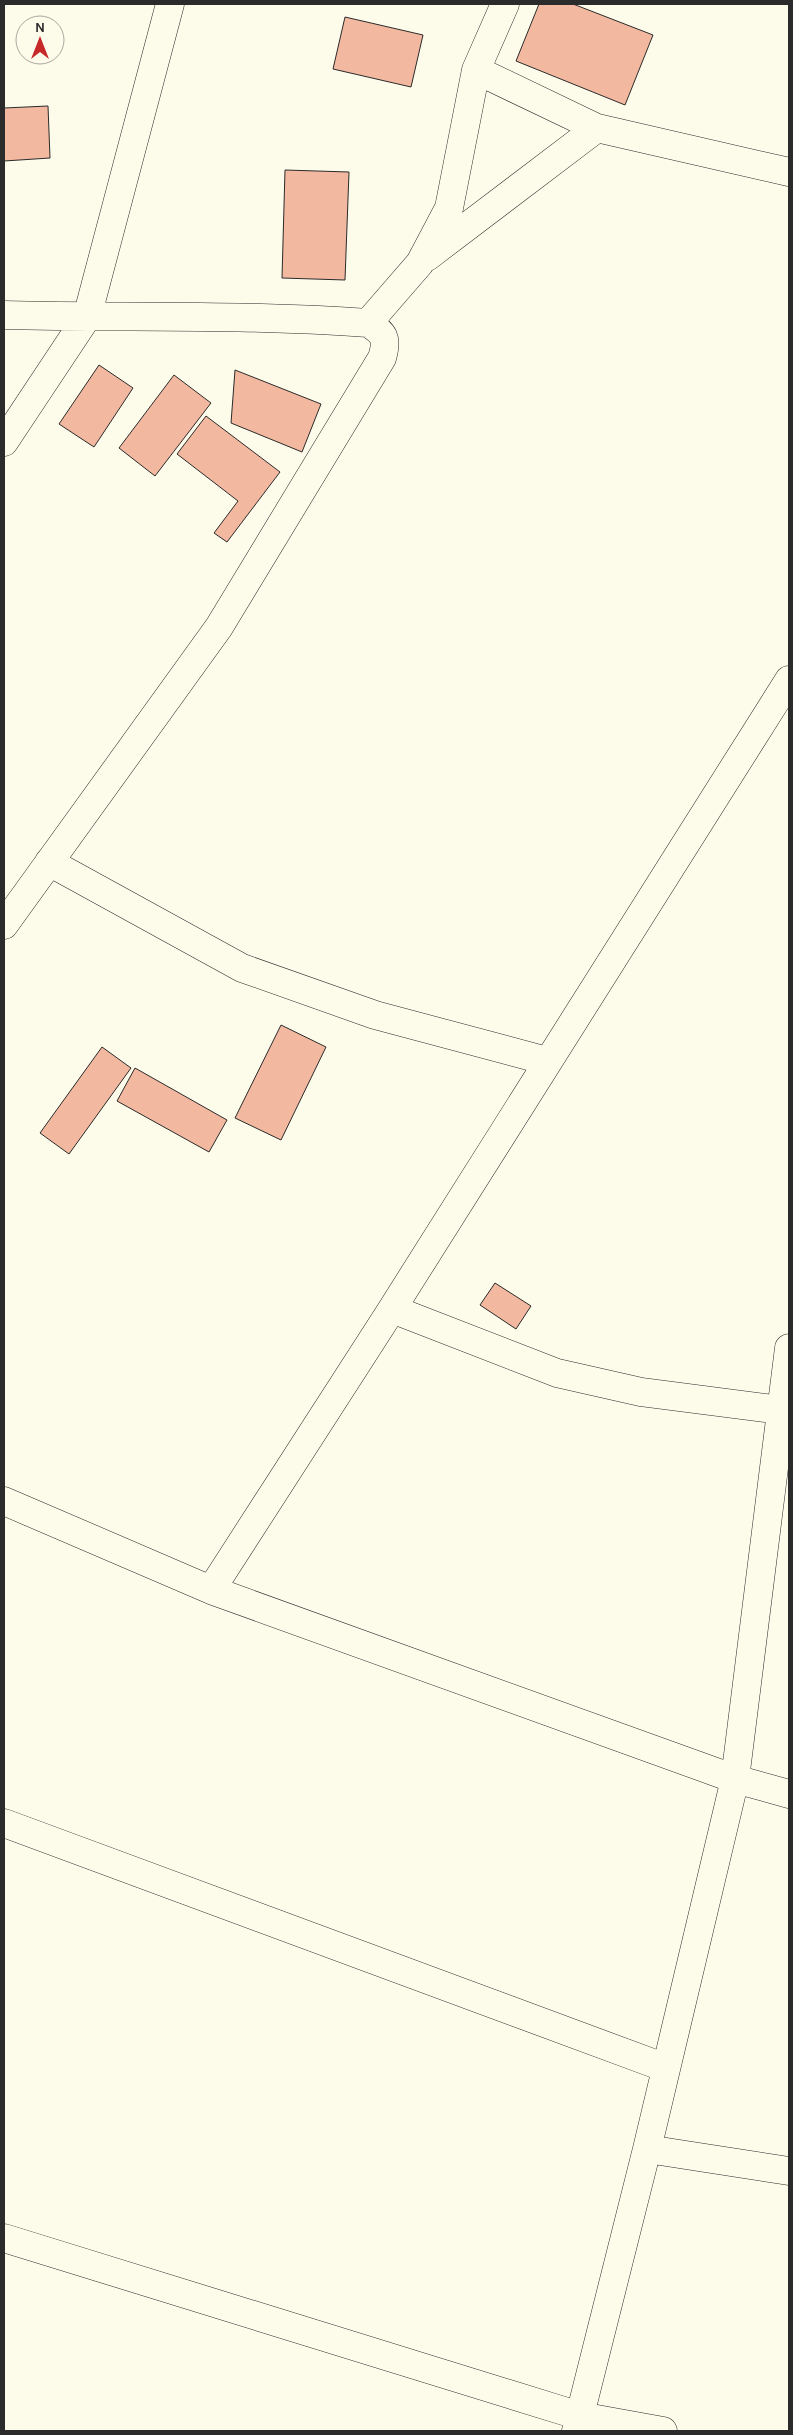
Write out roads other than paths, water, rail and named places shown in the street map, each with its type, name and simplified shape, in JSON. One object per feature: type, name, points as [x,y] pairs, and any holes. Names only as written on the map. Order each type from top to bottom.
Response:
[{"type":"street","points":[[4,442],[87,317],[170,4]]},
{"type":"street","points":[[420,263],[449,208],[476,70],[504,4]]},
{"type":"street","points":[[476,70],[597,128],[789,172]]},
{"type":"street","points":[[368,323],[420,263],[597,128]]},
{"type":"street","points":[[4,315],[87,317],[233,316],[368,323],[381,331],[386,345],[382,358],[219,626],[4,925]]},
{"type":"street","points":[[211,1590],[392,1309],[789,680]]},
{"type":"street","points":[[49,862],[242,968],[375,1015],[547,1061]]},
{"type":"street","points":[[392,1309],[557,1373],[641,1392],[785,1411]]},
{"type":"street","points":[[578,2423],[647,2149],[735,1779],[785,1411],[789,1348]]},
{"type":"street","points":[[4,1501],[211,1590],[735,1779],[789,1794]]},
{"type":"street","points":[[4,1823],[666,2068]]},
{"type":"street","points":[[647,2149],[789,2171]]},
{"type":"street","points":[[4,2238],[578,2423],[663,2431]]}]
